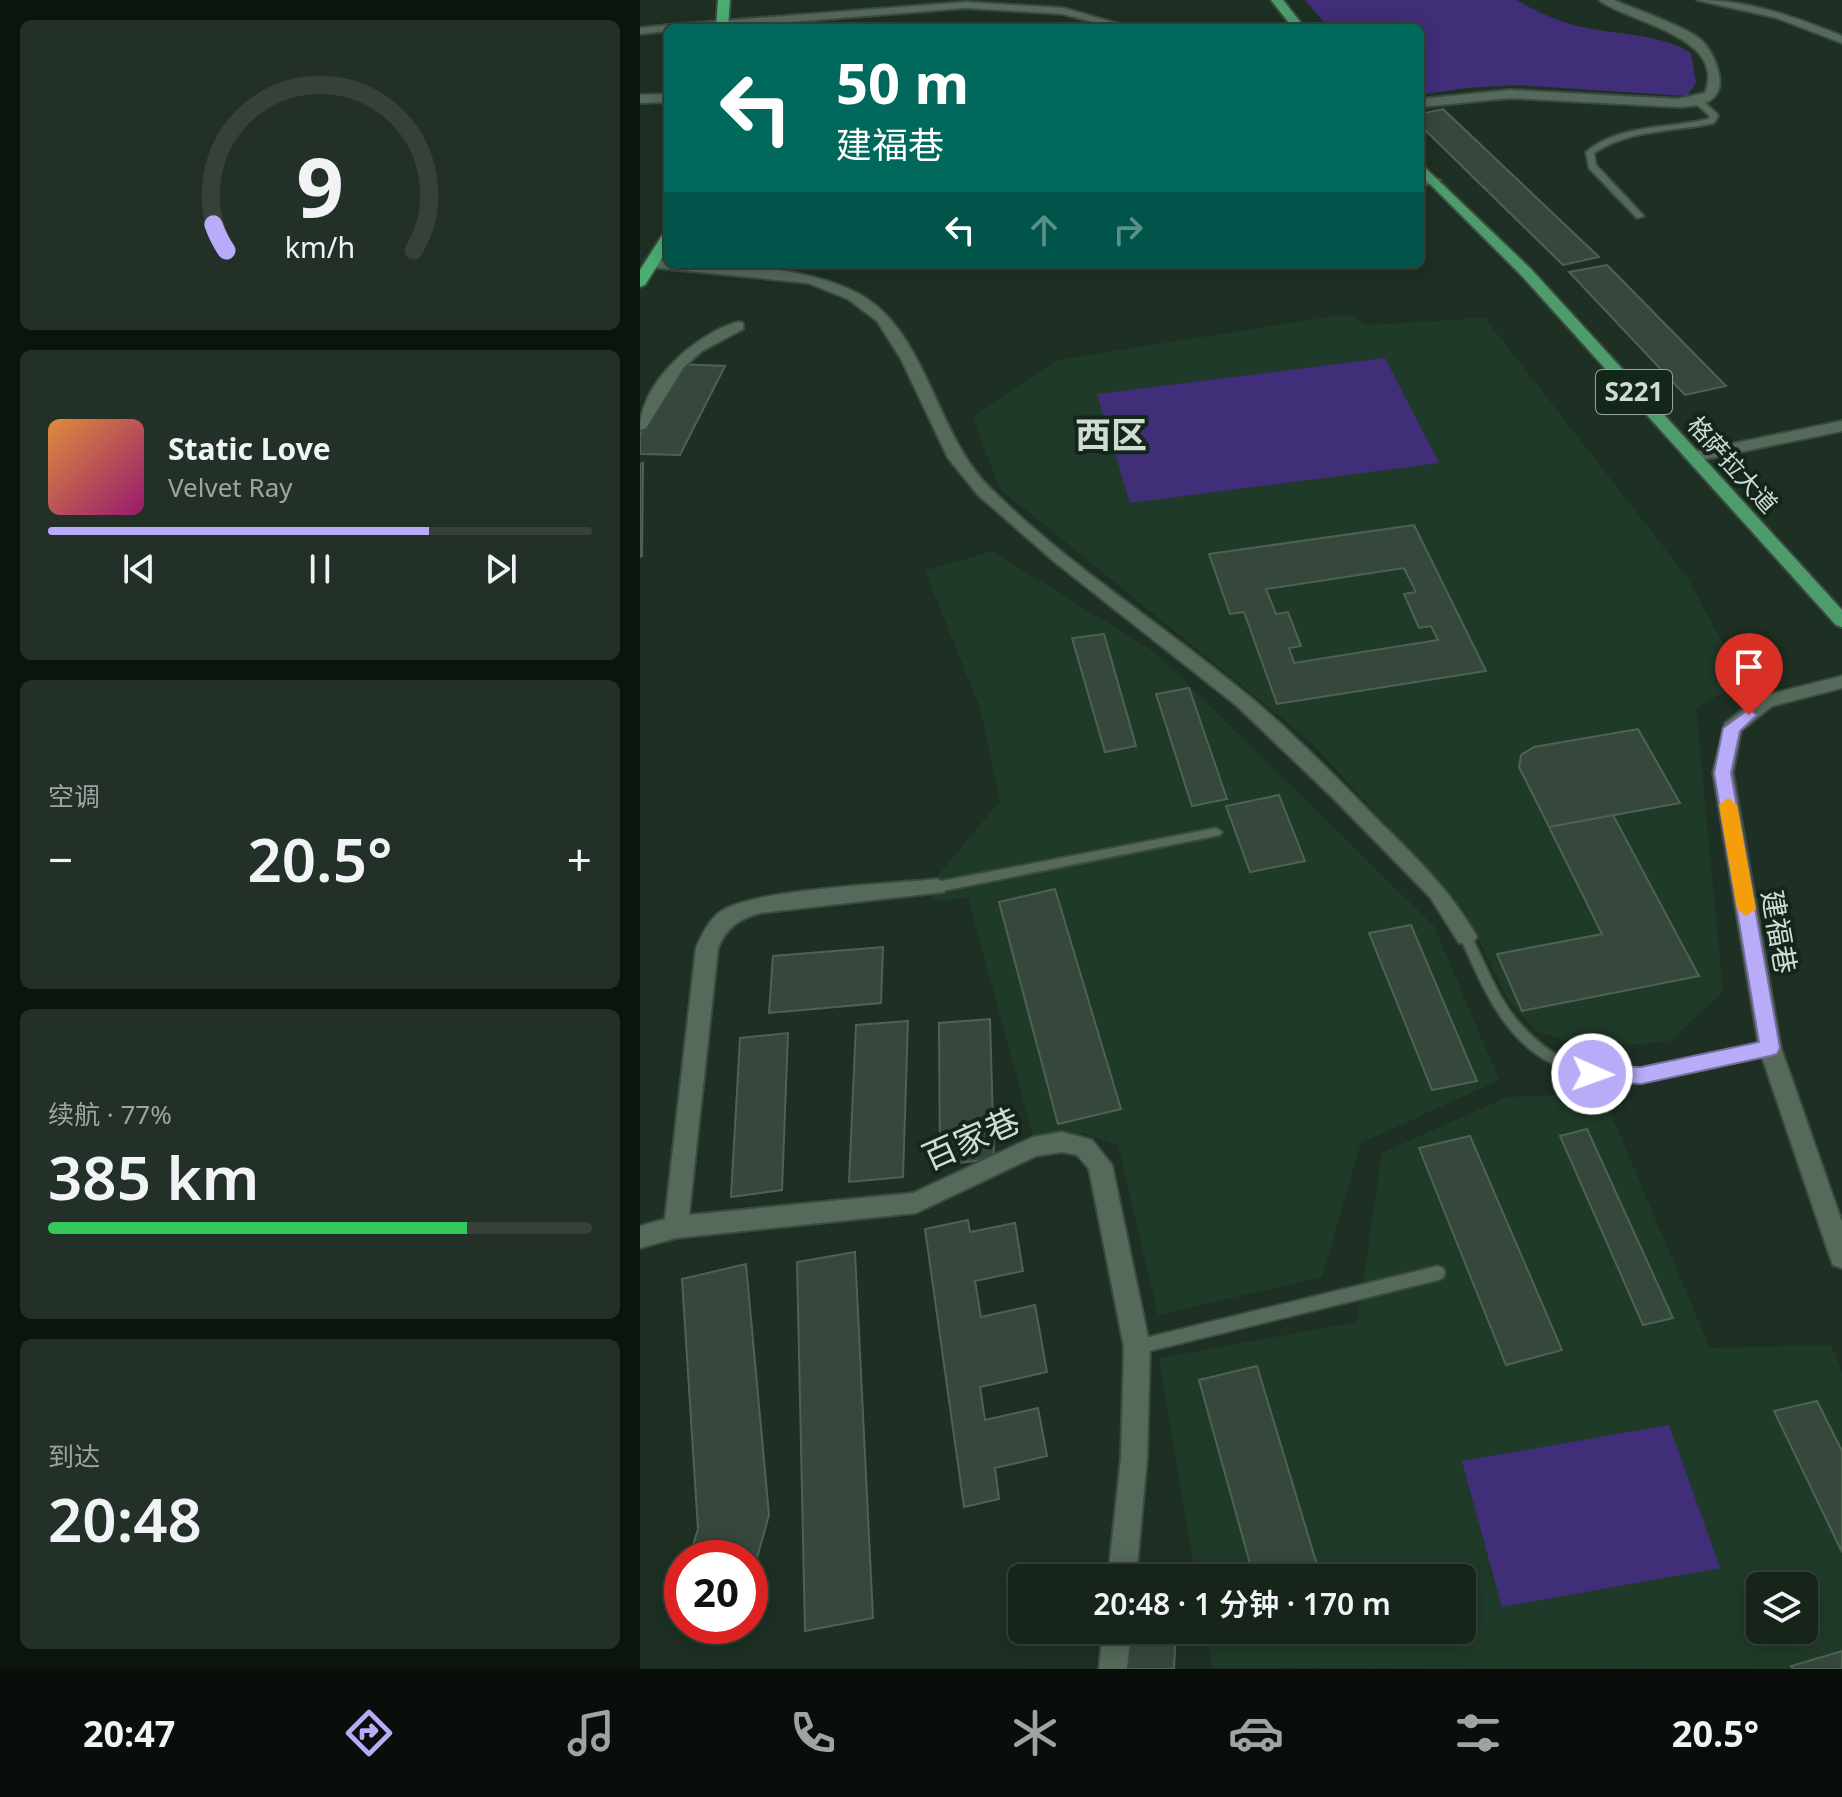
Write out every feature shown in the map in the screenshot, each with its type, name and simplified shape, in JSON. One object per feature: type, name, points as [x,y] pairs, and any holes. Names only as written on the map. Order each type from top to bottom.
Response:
[{"type":"highway","points":[[722,24],[724,0]]},
{"type":"highway","points":[[640,282],[664,244]]},
{"type":"main road","points":[[1277,0],[1296,24]]},
{"type":"main road","name":"格萨拉大道","points":[[1427,182],[1526,272],[1842,621]]},
{"type":"street","points":[[1424,102],[1460,96],[1510,94],[1656,103],[1698,101],[1711,94],[1714,85],[1707,54],[1696,41],[1605,0]]},
{"type":"street","points":[[1703,0],[1780,15],[1841,41]]},
{"type":"street","points":[[745,24],[966,5],[1063,11],[1113,24]]},
{"type":"street","points":[[640,31],[664,29]]},
{"type":"street","points":[[640,99],[664,98]]},
{"type":"street","points":[[653,264],[664,265]]},
{"type":"street","points":[[695,268],[810,279],[853,296],[883,318],[908,359],[956,458],[984,492],[1062,559],[1244,702],[1340,793],[1437,892],[1466,937]]},
{"type":"street","points":[[640,425],[678,364],[697,348],[738,326]]},
{"type":"street","points":[[1692,457],[1842,426]]},
{"type":"street","name":"建福巷","points":[[1842,682],[1766,701],[1732,728],[1723,773],[1770,1048],[1842,1257]]},
{"type":"street","points":[[676,1227],[707,948],[715,927],[733,912],[760,905],[937,887]]},
{"type":"street","name":"百家巷","points":[[640,1237],[676,1227],[916,1203],[1033,1147],[1062,1142],[1084,1147],[1100,1165],[1137,1347],[1134,1458],[1123,1564]]},
{"type":"street","points":[[1113,1669],[1116,1644]]},
{"type":"lane","points":[[1640,216],[1592,166],[1590,152],[1608,141],[1711,121],[1714,116],[1711,111],[1698,101]]},
{"type":"lane","points":[[937,887],[1216,832]]},
{"type":"lane","points":[[1466,937],[1514,1026],[1549,1057],[1592,1074],[1641,1076],[1770,1048]]},
{"type":"lane","points":[[1137,1347],[1438,1273]]},
{"type":"shaded area","points":[[1305,0],[1516,0],[1569,24],[1654,39],[1679,47],[1691,53],[1696,83],[1687,96],[1517,85],[1424,94],[1424,24],[1326,24]]},
{"type":"shaded area","points":[[1347,314],[1368,325],[1485,318],[1687,577],[1743,681],[1696,708],[1723,992],[1670,1041],[1594,1048],[1537,1032],[1508,1000],[1466,913],[1311,742],[999,488],[973,416],[1057,360]]},
{"type":"shaded area","points":[[1385,358],[1439,463],[1130,503],[1097,394]]},
{"type":"shaded area","points":[[992,551],[1156,653],[1434,926],[1499,1080],[1361,1143],[1322,1277],[1158,1315],[1118,1145],[1084,1133],[1033,1136],[968,898],[931,901],[935,879],[1000,801],[980,708],[925,571]]},
{"type":"shaded area","points":[[1602,1093],[1710,1348],[1831,1345],[1842,1372],[1842,1669],[1212,1668],[1208,1644],[1476,1644],[1476,1564],[1194,1564],[1159,1358],[1357,1322],[1382,1153],[1507,1097]]},
{"type":"shaded area","points":[[1669,1425],[1720,1568],[1502,1607],[1462,1461]]},
{"type":"building","points":[[1443,109],[1599,257],[1563,265],[1424,129],[1424,113]]},
{"type":"building","points":[[1607,265],[1726,386],[1685,395],[1569,272]]},
{"type":"building","points":[[678,364],[725,366],[680,455],[640,454],[640,435]]},
{"type":"building","points":[[643,463],[642,556],[640,557],[640,464]]},
{"type":"building","points":[[1414,525],[1486,671],[1277,704],[1244,612],[1230,614],[1209,554]],"holes":[[[1404,568],[1416,592],[1404,594],[1419,628],[1431,626],[1438,640],[1294,663],[1289,648],[1301,646],[1288,612],[1276,614],[1266,589]]]},
{"type":"building","points":[[1104,634],[1136,746],[1105,752],[1072,638]]},
{"type":"building","points":[[1189,688],[1227,799],[1192,806],[1156,694]]},
{"type":"building","points":[[1638,729],[1680,803],[1549,827],[1519,767],[1521,755],[1534,747]]},
{"type":"building","points":[[1279,795],[1305,861],[1250,872],[1226,806]]},
{"type":"building","points":[[1613,815],[1699,976],[1522,1011],[1497,954],[1602,934],[1549,827]]},
{"type":"building","points":[[1055,889],[1121,1109],[1058,1124],[999,902]]},
{"type":"building","points":[[1411,925],[1477,1081],[1432,1090],[1369,933]]},
{"type":"building","points":[[883,947],[881,1003],[769,1013],[773,956]]},
{"type":"building","points":[[990,1019],[994,1159],[940,1165],[939,1023]]},
{"type":"building","points":[[908,1021],[903,1177],[849,1182],[856,1025]]},
{"type":"building","points":[[788,1033],[782,1190],[731,1197],[740,1038]]},
{"type":"building","points":[[1587,1129],[1673,1318],[1643,1325],[1560,1136]]},
{"type":"building","points":[[1470,1136],[1562,1350],[1506,1365],[1419,1148]]},
{"type":"building","points":[[968,1220],[970,1232],[1015,1223],[1023,1271],[975,1281],[981,1317],[1035,1305],[1047,1372],[980,1387],[985,1420],[1038,1408],[1047,1456],[995,1468],[999,1499],[964,1507],[925,1229]]},
{"type":"building","points":[[855,1252],[873,1618],[805,1631],[797,1262]]},
{"type":"building","points":[[746,1264],[769,1515],[762,1540],[695,1540],[698,1529],[682,1279]]},
{"type":"building","points":[[1257,1366],[1317,1564],[1250,1564],[1199,1380]]},
{"type":"building","points":[[1817,1401],[1842,1451],[1842,1552],[1774,1411]]},
{"type":"building","points":[[1123,1644],[1175,1644],[1174,1669],[1120,1669]]},
{"type":"building","points":[[1842,1651],[1842,1669],[1793,1669],[1791,1666]]},
{"type":"slow traffic","points":[[1728,805],[1746,909]]},
{"type":"district","name":"西区","points":[[1111,435]]},
{"type":"route","points":[[1592,1074],[1641,1076],[1770,1048],[1723,773],[1732,728],[1749,715]]}]
